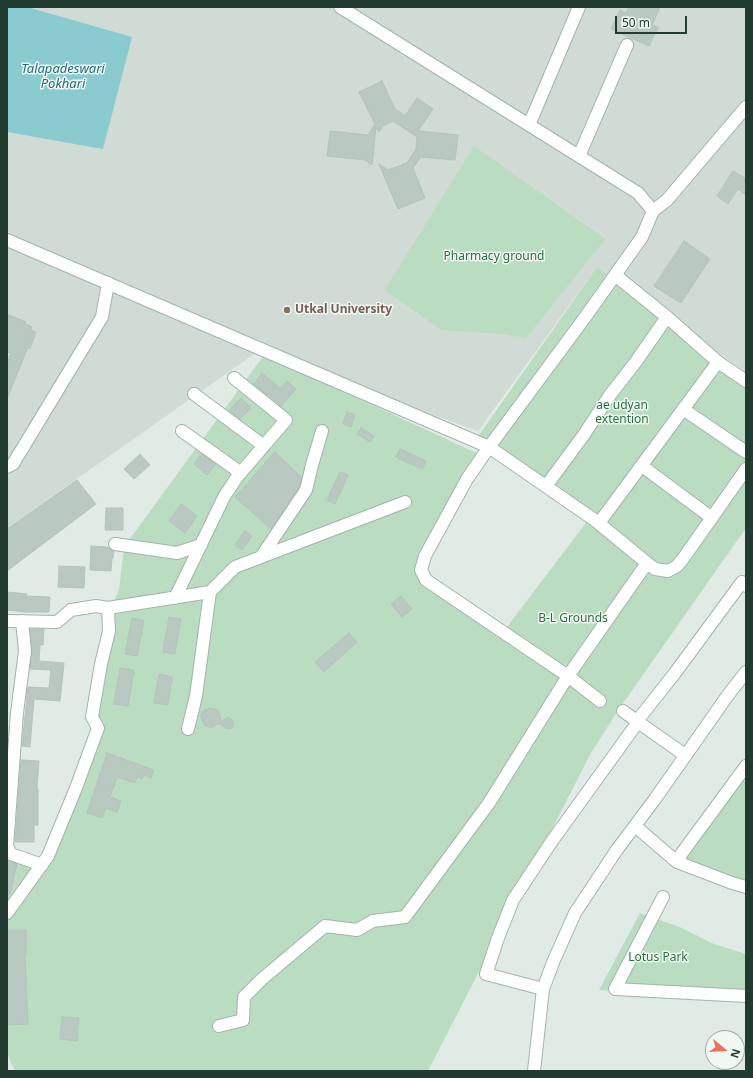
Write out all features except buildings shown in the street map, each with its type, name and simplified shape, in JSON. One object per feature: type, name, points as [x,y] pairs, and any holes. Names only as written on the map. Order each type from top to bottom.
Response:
[{"type":"street","points":[[340,7],[638,193],[653,211]]},
{"type":"street","points":[[529,125],[579,7]]},
{"type":"street","points":[[579,156],[628,45]]},
{"type":"street","points":[[600,701],[568,676],[426,580],[421,570],[425,556],[467,479],[642,237],[653,211],[667,200],[746,107]]},
{"type":"street","points":[[7,240],[489,447],[599,523],[655,569],[668,572],[677,566],[746,469]]},
{"type":"street","points":[[614,275],[667,317],[718,362],[746,381]]},
{"type":"street","points":[[7,467],[13,464],[102,317],[108,283]]},
{"type":"street","points":[[546,486],[667,317]]},
{"type":"street","points":[[599,523],[718,362]]},
{"type":"street","points":[[175,598],[224,497],[240,473],[286,420],[234,378]]},
{"type":"street","points":[[194,394],[264,446]]},
{"type":"street","points":[[683,409],[746,452]]},
{"type":"street","points":[[182,431],[240,473]]},
{"type":"street","points":[[261,557],[306,490],[322,431]]},
{"type":"street","points":[[642,466],[712,518]]},
{"type":"street","points":[[7,621],[57,622],[71,610],[96,606],[108,608],[210,592],[235,567],[405,502]]},
{"type":"street","points":[[115,544],[177,553],[201,546]]},
{"type":"street","points":[[219,1026],[243,1020],[244,998],[262,979],[325,926],[357,930],[373,921],[405,917],[489,803],[568,676],[647,563]]},
{"type":"street","points":[[543,989],[486,974],[498,938],[514,900],[552,840],[637,721],[675,674],[742,582],[746,586]]},
{"type":"street","points":[[188,728],[196,696],[210,592]]},
{"type":"street","points":[[7,913],[48,856],[98,728],[92,717],[101,664],[109,631],[108,608]]},
{"type":"street","points":[[22,621],[25,651],[14,740],[13,776],[7,846],[9,854],[42,865]]},
{"type":"street","points":[[534,1071],[543,989],[574,913],[728,694],[746,672]]},
{"type":"street","points":[[623,711],[685,755]]},
{"type":"street","points":[[677,862],[746,766]]},
{"type":"street","points":[[634,826],[677,862],[746,887]]},
{"type":"street","points":[[663,897],[615,990],[746,996]]},
{"type":"shaded area","name":"Utkal University","points":[[7,7],[746,7],[746,372],[597,267],[478,431],[257,352],[7,528]]},
{"type":"green space","name":"Pharmacy ground","points":[[474,146],[605,239],[526,338],[503,334],[441,330],[385,290]]},
{"type":"green space","points":[[597,267],[667,317],[719,360],[746,375],[746,528],[619,709],[591,753],[428,1071],[15,1071],[7,1053],[7,915],[36,878],[75,795],[95,717],[110,610],[119,590],[124,547],[264,355],[483,456],[420,570],[503,632],[589,519],[477,438]]},
{"type":"green space","points":[[742,779],[746,782],[746,882],[683,860]]},
{"type":"green space","points":[[7,854],[41,865],[7,911]]},
{"type":"green space","name":"Lotus Park","points":[[640,913],[682,928],[714,944],[746,954],[746,1002],[599,990]]},
{"type":"water","name":"Talapadeswari Pokhari","points":[[7,7],[27,7],[132,37],[103,149],[7,132]]},
{"type":"place","name":"Utkal University","points":[[287,310]]},
{"type":"park label","name":"ae udyan extention","points":[[622,413]]},
{"type":"park label","name":"B-L Grounds","points":[[573,619]]}]
